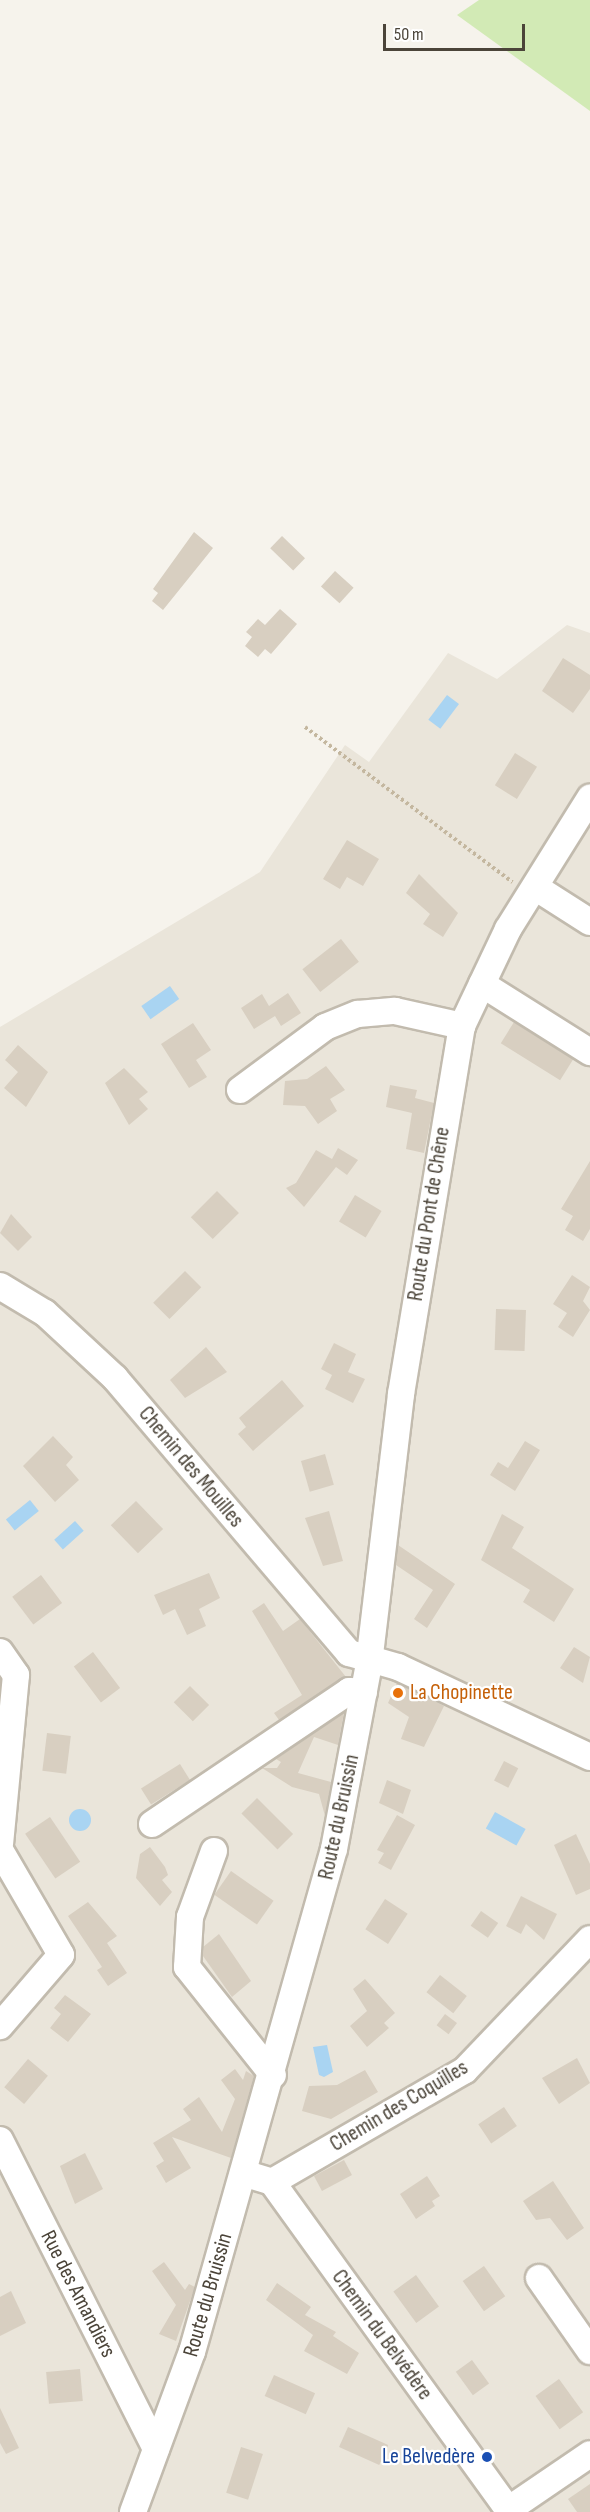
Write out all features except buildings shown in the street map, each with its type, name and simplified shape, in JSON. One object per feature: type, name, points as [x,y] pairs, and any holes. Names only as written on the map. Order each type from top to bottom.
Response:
[{"type":"street","name":"Route du Pont de Chêne","points":[[369,1663],[400,1394],[462,1026],[532,891],[590,798]]},
{"type":"street","points":[[532,891],[590,922]]},
{"type":"street","points":[[486,976],[576,1024]]},
{"type":"street","points":[[486,976],[590,1052]]},
{"type":"street","points":[[240,1090],[325,1027],[358,1014],[395,1011],[462,1026]]},
{"type":"street","name":"Chemin des Mouilles","points":[[0,1286],[45,1313],[115,1378],[349,1653],[369,1663]]},
{"type":"street","points":[[0,1652],[16,1675],[0,1838],[61,1955],[0,2026]]},
{"type":"street","points":[[369,1663],[398,1667],[590,1757]]},
{"type":"street","name":"Route du Bruissin","points":[[133,2512],[192,2352],[273,2075],[334,1849],[369,1663]]},
{"type":"street","points":[[152,1824],[349,1691],[364,1692]]},
{"type":"street","points":[[214,1851],[190,1917],[187,1967],[273,2075]]},
{"type":"street","name":"Chemin des Coquilles","points":[[272,2182],[465,2070],[590,1939]]},
{"type":"street","name":"Rue des Amandiers","points":[[0,2140],[156,2449]]},
{"type":"street","points":[[243,2173],[272,2182]]},
{"type":"street","name":"Chemin du Belvédère","points":[[272,2182],[509,2511]]},
{"type":"street","points":[[539,2278],[590,2351]]},
{"type":"street","points":[[509,2511],[590,2454]]},
{"type":"path","points":[[305,727],[532,891]]},
{"type":"shaded area","points":[[567,625],[590,633],[590,2512],[0,2512],[0,1027],[260,872],[345,745],[369,762],[448,653],[497,679]]},
{"type":"green space","points":[[479,0],[590,0],[590,111],[457,15]]},
{"type":"water","points":[[447,695],[459,704],[440,729],[428,720]]},
{"type":"water","points":[[170,986],[179,999],[151,1019],[141,1006]]},
{"type":"water","points":[[30,1500],[39,1511],[15,1530],[6,1520]]},
{"type":"water","points":[[75,1521],[84,1531],[63,1549],[54,1540]]},
{"type":"water","points":[[80,1809],[88,1812],[91,1820],[88,1828],[80,1831],[72,1828],[69,1820],[72,1812]]},
{"type":"water","points":[[495,1812],[526,1829],[516,1846],[486,1829]]},
{"type":"water","points":[[327,2045],[333,2072],[324,2077],[319,2075],[313,2047]]},
{"type":"place","name":"La Chopinette","points":[[398,1693]]},
{"type":"place","name":"Le Belvedère","points":[[487,2457]]}]
